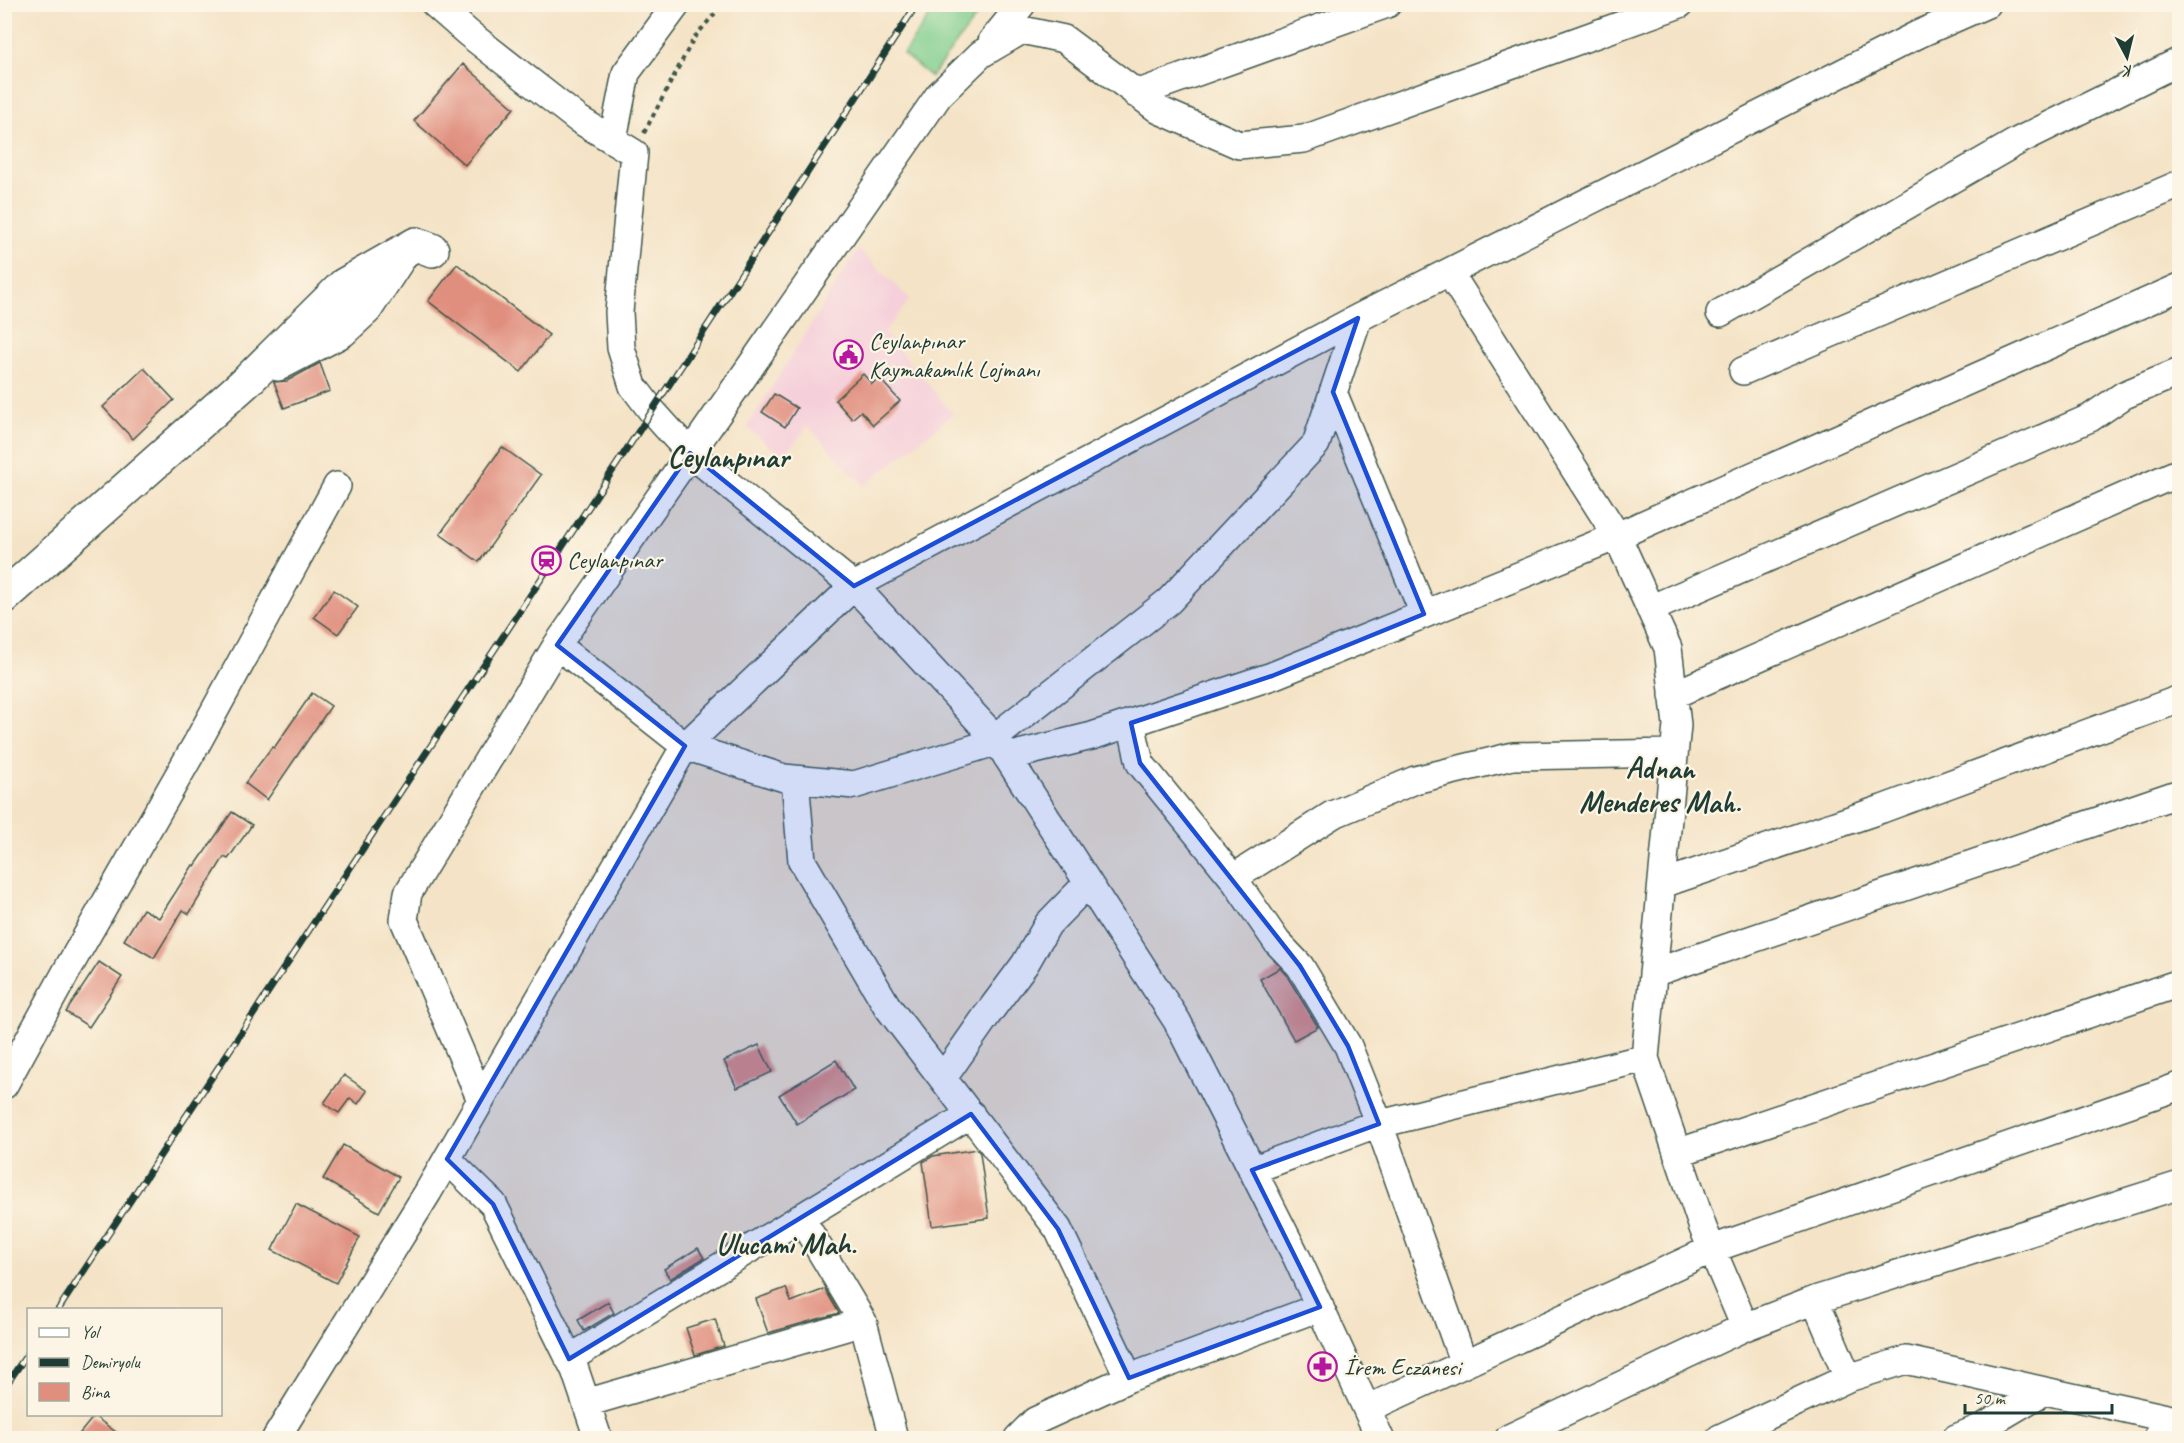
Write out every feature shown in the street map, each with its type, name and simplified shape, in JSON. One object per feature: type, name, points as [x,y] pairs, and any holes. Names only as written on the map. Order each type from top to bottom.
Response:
[{"type":"main road","points":[[4,597],[247,381],[344,285],[418,250]]},
{"type":"street","points":[[435,4],[468,33],[578,119],[623,146]]},
{"type":"street","points":[[678,4],[626,73],[619,312],[621,348],[633,386],[690,453],[854,586],[1001,748],[1177,1021],[1320,1307],[1380,1438]]},
{"type":"street","points":[[481,1100],[404,920],[408,893],[558,645],[690,453],[939,95],[981,54],[1022,4]]},
{"type":"street","points":[[1136,94],[1322,15],[1387,4]]},
{"type":"street","points":[[981,54],[1022,30],[1064,39],[1159,110],[1239,145],[1304,139],[1680,4]]},
{"type":"street","points":[[276,1438],[447,1159],[686,746],[854,586],[1358,318],[1919,34],[1987,4]]},
{"type":"street","points":[[1720,313],[2018,141],[2180,61]]},
{"type":"street","points":[[1743,371],[2180,184]]},
{"type":"street","points":[[1449,272],[1617,536],[1668,648],[1677,725],[1645,1058],[1712,1249],[1745,1327]]},
{"type":"street","points":[[558,645],[686,746],[784,778],[854,785],[985,745],[1001,748],[1092,736],[1272,676],[1617,536],[2180,287]]},
{"type":"street","points":[[1001,748],[1169,601],[1316,444],[1358,318]]},
{"type":"street","points":[[1650,609],[2090,418],[2124,395],[2180,372]]},
{"type":"street","points":[[1333,392],[1424,614]]},
{"type":"street","points":[[1673,695],[2180,472]]},
{"type":"street","points":[[4,1084],[197,743],[338,486]]},
{"type":"street","points":[[1662,884],[1881,810],[2180,699]]},
{"type":"street","points":[[1131,723],[1140,763],[1233,878],[1277,942],[1300,966],[1348,1046],[1379,1124],[1464,1364]]},
{"type":"street","points":[[1233,878],[1332,815],[1415,780],[1513,756],[1674,753]]},
{"type":"street","points":[[795,779],[802,861],[887,1006],[1058,1229],[1129,1378]]},
{"type":"street","points":[[1653,973],[2180,793]]},
{"type":"street","points":[[943,1078],[1025,964],[1048,924],[1088,883]]},
{"type":"street","points":[[1677,1153],[2180,983]]},
{"type":"street","points":[[1252,1170],[1379,1124],[1645,1058]]},
{"type":"street","points":[[1367,1409],[1712,1249],[2180,1086]]},
{"type":"street","points":[[569,1359],[971,1114]]},
{"type":"street","points":[[447,1159],[493,1204],[575,1370],[598,1438]]},
{"type":"street","points":[[1509,1438],[1745,1327],[1815,1300],[2180,1185]]},
{"type":"street","points":[[801,1218],[863,1322],[894,1438]]},
{"type":"street","points":[[1815,1300],[1848,1378]]},
{"type":"street","points":[[1018,1438],[1035,1421],[1129,1378],[1320,1307]]},
{"type":"street","points":[[586,1403],[863,1322]]},
{"type":"street","points":[[1720,1438],[1848,1378],[1906,1360],[2180,1421]]},
{"type":"street","points":[[1956,1438],[1985,1426],[2044,1391]]},
{"type":"street","points":[[2157,1438],[2180,1427]]},
{"type":"path","points":[[623,146],[694,38],[723,4]]},
{"type":"highlighted area","points":[[1358,318],[1333,392],[1424,614],[1272,676],[1131,723],[1140,763],[1300,966],[1348,1046],[1379,1124],[1252,1170],[1320,1307],[1129,1378],[1058,1229],[971,1114],[569,1359],[493,1204],[447,1159],[685,746],[557,645],[690,453],[854,586]]},
{"type":"shaded area","name":"Ceylanpınar Kaymakamlık Lojmanı","points":[[858,249],[910,299],[884,332],[953,414],[864,486],[808,426],[782,457],[747,427]]},
{"type":"green space","points":[[937,5],[985,5],[931,77],[903,54]]},
{"type":"building","points":[[463,64],[514,108],[465,165],[414,121]]},
{"type":"building","points":[[457,264],[549,335],[521,372],[428,301]]},
{"type":"building","points":[[320,363],[330,391],[284,408],[274,382],[287,381]]},
{"type":"building","points":[[144,368],[174,400],[133,439],[103,407]]},
{"type":"building","name":"Ceylanpınar Kaymakamlık Lojmanı","points":[[863,374],[872,384],[879,378],[900,401],[873,425],[861,411],[852,419],[835,400]]},
{"type":"building","points":[[774,394],[797,408],[785,427],[762,412]]},
{"type":"building","points":[[502,447],[541,475],[479,562],[440,534]]},
{"type":"building","points":[[334,590],[358,607],[338,634],[314,617]]},
{"type":"building","points":[[312,693],[331,706],[267,800],[245,783],[272,747],[274,748]]},
{"type":"building","points":[[232,812],[252,825],[228,859],[224,857],[189,914],[183,910],[154,958],[124,940],[143,909],[159,918],[193,865],[195,866]]},
{"type":"building","points":[[99,962],[122,977],[89,1027],[66,1012]]},
{"type":"building","points":[[1280,968],[1318,1027],[1294,1040],[1260,979]]},
{"type":"building","points":[[759,1045],[772,1072],[737,1088],[724,1061]]},
{"type":"building","points":[[836,1060],[854,1090],[797,1124],[779,1095]]},
{"type":"building","points":[[344,1075],[367,1091],[358,1104],[350,1098],[339,1113],[324,1103]]},
{"type":"building","points":[[343,1145],[399,1177],[379,1212],[323,1179]]},
{"type":"building","points":[[977,1149],[980,1153],[989,1218],[932,1226],[923,1162],[933,1156]]},
{"type":"building","points":[[296,1204],[360,1237],[336,1283],[272,1250]]},
{"type":"building","points":[[698,1248],[704,1258],[670,1279],[664,1269]]},
{"type":"building","points":[[786,1288],[791,1302],[825,1289],[839,1313],[768,1333],[756,1299]]},
{"type":"building","points":[[608,1302],[614,1313],[584,1331],[578,1320]]},
{"type":"building","points":[[715,1319],[724,1346],[695,1355],[686,1328]]},
{"type":"building","points":[[94,1416],[124,1438],[76,1438]]},
{"type":"railway","points":[[59,1308],[652,411],[917,4]]},
{"type":"railway","points":[[4,1388],[27,1354]]},
{"type":"place","name":"Ceylanpınar Kaymakamlık Lojmanı","points":[[848,355]]},
{"type":"place","name":"Ceylanpınar","points":[[546,560]]},
{"type":"place","name":"İrem Eczanesi","points":[[1323,1367]]},
{"type":"district","name":"Ceylanpınar","points":[[728,457]]},
{"type":"district","name":"Adnan Menderes Mah.","points":[[1660,785]]},
{"type":"district","name":"Ulucami Mah.","points":[[786,1244]]}]
